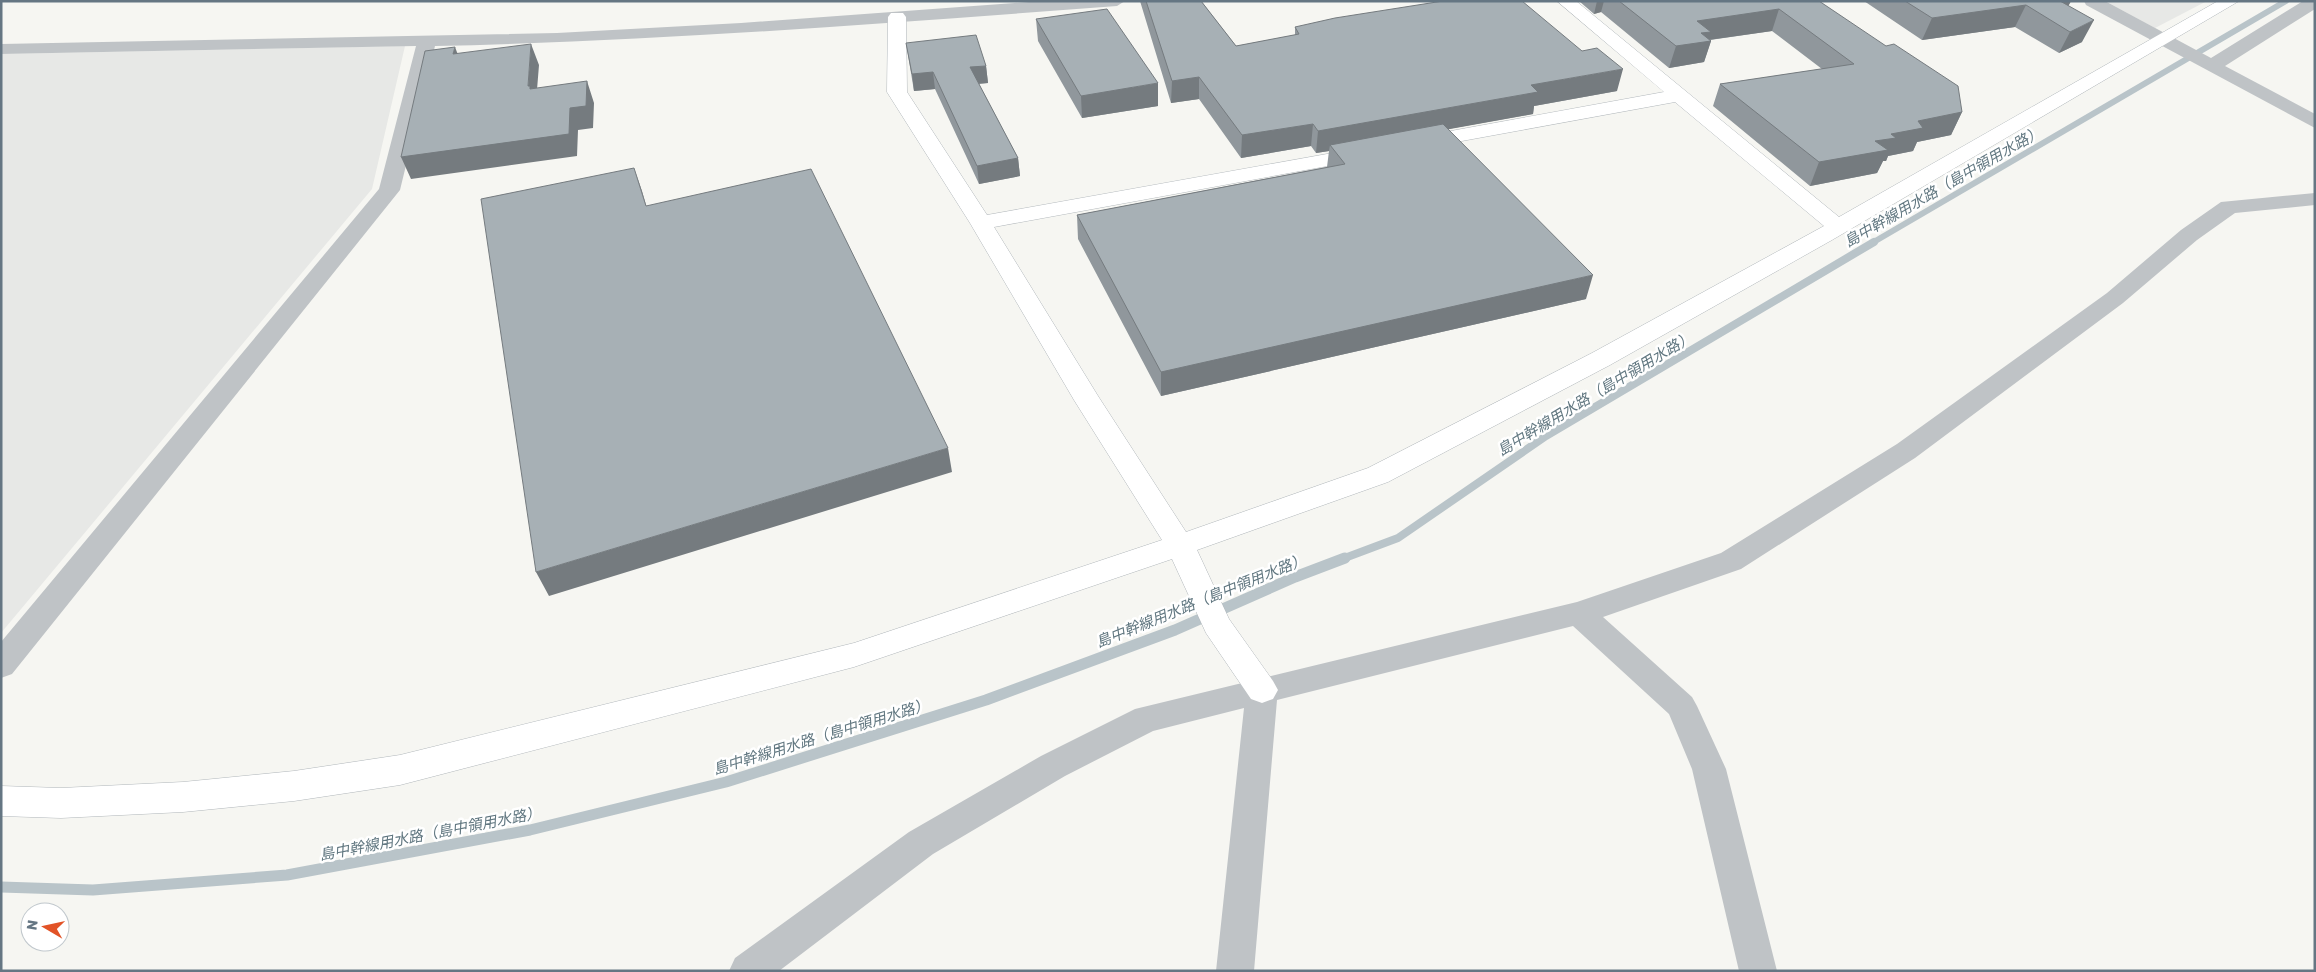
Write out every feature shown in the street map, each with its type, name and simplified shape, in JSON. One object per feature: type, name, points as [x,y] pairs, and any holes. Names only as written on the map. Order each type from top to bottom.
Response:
[{"type":"street","points":[[1,49],[557,38],[898,9],[1117,1]]},
{"type":"street","points":[[1565,1],[1838,227]]},
{"type":"street","points":[[2092,1],[2315,122]]},
{"type":"street","points":[[1,801],[61,803],[183,797],[294,786],[400,770],[854,655],[1180,545],[1378,475],[1601,359],[1838,227],[2231,1]]},
{"type":"street","points":[[2213,65],[2315,1]]},
{"type":"street","points":[[898,9],[897,92],[981,223],[1087,400],[1180,545],[1217,625],[1262,690],[1235,971]]},
{"type":"street","points":[[1,665],[389,190],[427,40]]},
{"type":"street","points":[[981,223],[1679,95]]},
{"type":"street","points":[[748,971],[921,842],[1053,766],[1146,719],[1579,613],[1731,561],[1906,451],[2115,298],[2189,235],[2229,207],[2315,199]]},
{"type":"street","points":[[1579,613],[1681,706],[1709,769],[1758,971]]},
{"type":"shaded area","points":[[2105,1],[2207,1],[2155,28]]},
{"type":"shaded area","points":[[405,46],[372,189],[1,633],[1,54]]},
{"type":"building","points":[[1146,1],[1201,1],[1236,46],[1299,34],[1295,27],[1335,18],[1443,1],[1522,1],[1582,51],[1597,48],[1623,69],[1531,85],[1538,92],[1318,131],[1313,124],[1242,135],[1199,77],[1172,81]]},
{"type":"building","points":[[1619,1],[1819,1],[1886,46],[1894,44],[1958,86],[1962,112],[1918,121],[1923,128],[1891,134],[1896,138],[1875,141],[1888,150],[1819,162],[1720,84],[1854,64],[1779,9],[1697,21],[1711,32],[1701,33],[1711,41],[1676,46]]},
{"type":"building","points":[[1905,1],[2060,1],[2094,20],[2070,32],[2026,5],[1932,18]]},
{"type":"building","points":[[1107,9],[1158,83],[1081,96],[1036,19]]},
{"type":"building","points":[[976,35],[986,66],[970,67],[1018,158],[977,166],[933,72],[912,74],[906,43]]},
{"type":"building","points":[[531,44],[528,86],[530,86],[530,89],[587,81],[586,106],[570,108],[569,134],[401,157],[425,51],[455,47],[453,54]]},
{"type":"building","points":[[1443,124],[1593,275],[1161,372],[1077,215],[1345,164],[1330,145]]},
{"type":"building","points":[[634,168],[646,206],[811,169],[948,448],[536,572],[481,199]]},
{"type":"waterway","name":"島中幹線用水路（島中領用水路）","points":[[1872,243],[2286,1]]},
{"type":"waterway","name":"島中幹線用水路（島中領用水路）","points":[[1342,559],[1398,538],[1546,436],[1874,242]]},
{"type":"waterway","name":"島中幹線用水路（島中領用水路）","points":[[1,887],[93,890],[287,875],[530,830],[726,782],[986,700],[1175,630],[1295,577],[1345,558]]}]
